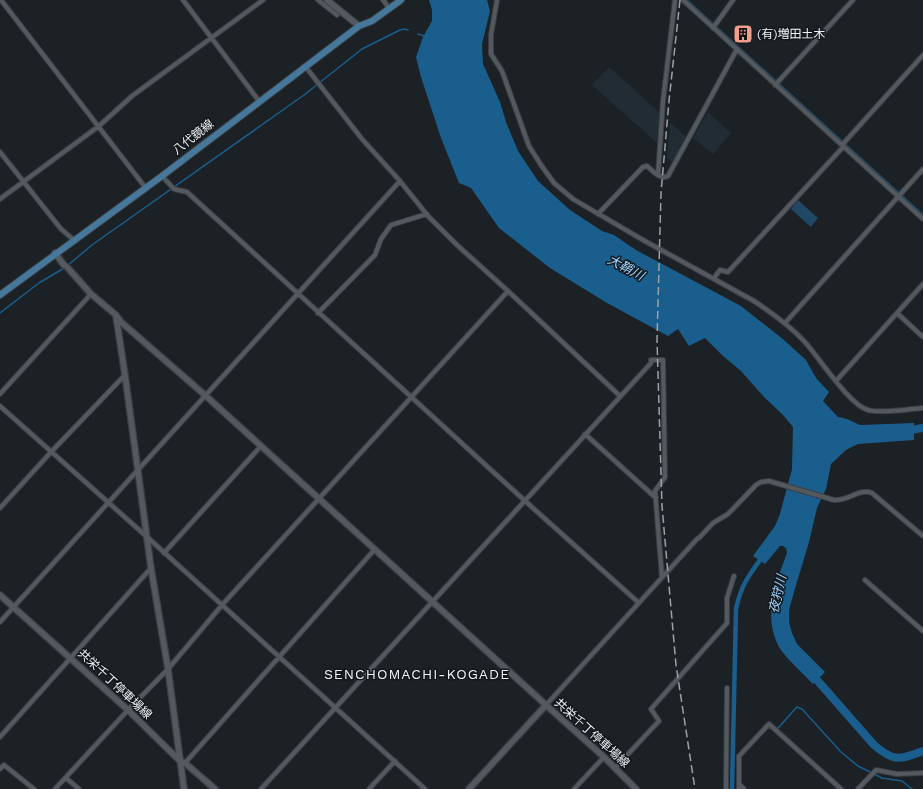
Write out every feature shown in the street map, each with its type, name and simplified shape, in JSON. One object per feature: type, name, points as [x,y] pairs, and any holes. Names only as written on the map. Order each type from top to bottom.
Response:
[{"type":"main road","name":"八代鏡線","points":[[0,295],[162,176],[305,66],[360,26],[372,21],[401,0]]},
{"type":"street","points":[[183,0],[259,101]]},
{"type":"street","points":[[0,199],[99,126],[132,96],[263,0]]},
{"type":"street","points":[[318,0],[326,2],[360,26]]},
{"type":"street","points":[[383,0],[390,9]]},
{"type":"street","points":[[497,0],[491,35],[491,54],[502,71],[529,146],[540,165],[554,183],[573,199],[643,240],[754,301],[785,323],[803,340],[855,403],[862,408],[875,412],[923,408]]},
{"type":"street","points":[[658,175],[663,101],[675,0]]},
{"type":"street","points":[[683,0],[714,26],[736,49],[777,83],[844,144],[923,219]]},
{"type":"street","points":[[714,26],[733,0]]},
{"type":"street","points":[[777,83],[853,0]]},
{"type":"street","points":[[1,1],[145,187]]},
{"type":"street","points":[[326,2],[336,15]]},
{"type":"street","points":[[598,214],[643,167],[647,166],[661,178],[668,176],[736,49]]},
{"type":"street","points":[[714,278],[720,270],[728,272],[923,55]]},
{"type":"street","points":[[305,66],[362,138],[427,214],[457,245],[620,396]]},
{"type":"street","points":[[0,152],[61,229],[74,240]]},
{"type":"street","points":[[785,323],[923,169]]},
{"type":"street","points":[[162,176],[172,188],[187,192],[318,313],[639,603]]},
{"type":"street","points":[[0,622],[400,181]]},
{"type":"street","points":[[318,313],[375,255],[381,239],[391,224],[427,214]]},
{"type":"street","points":[[56,253],[65,266],[91,294],[116,315],[121,322],[206,396],[546,704],[713,523],[728,514],[756,485],[761,482],[768,481],[783,484],[834,500],[848,498],[856,493],[865,491],[872,493],[923,536]]},
{"type":"street","points":[[836,381],[923,284]]},
{"type":"street","points":[[55,789],[168,669],[222,605],[508,291]]},
{"type":"street","points":[[0,394],[91,294]]},
{"type":"street","points":[[897,313],[923,337]]},
{"type":"street","points":[[116,315],[150,568],[168,669],[182,762],[184,789]]},
{"type":"street","points":[[261,789],[650,363],[651,360],[663,360],[665,477],[655,491],[662,577]]},
{"type":"street","points":[[0,508],[125,375]]},
{"type":"street","points":[[0,406],[52,451],[425,789]]},
{"type":"street","points":[[585,434],[656,498]]},
{"type":"street","points":[[164,553],[261,446]]},
{"type":"street","points":[[182,762],[375,549]]},
{"type":"street","points":[[0,737],[71,659],[150,568]]},
{"type":"street","points":[[616,768],[659,721],[651,709],[727,623],[727,598],[734,576]]},
{"type":"street","points":[[865,580],[923,631]]},
{"type":"street","name":"共栄千丁停車場線","points":[[0,595],[128,710],[182,762],[215,789]]},
{"type":"street","points":[[726,789],[727,688]]},
{"type":"street","name":"共栄千丁停車場線","points":[[469,789],[546,704],[616,768],[636,789]]},
{"type":"street","points":[[744,789],[739,787],[739,756],[769,724],[841,789]]},
{"type":"street","points":[[574,789],[604,757]]},
{"type":"street","points":[[369,789],[395,761]]},
{"type":"street","points":[[0,769],[4,765],[34,789]]},
{"type":"street","points":[[858,789],[876,770],[897,774],[923,773]]},
{"type":"street","points":[[66,778],[79,789]]},
{"type":"shaded area","points":[[609,67],[660,113],[657,143],[592,85]]},
{"type":"shaded area","points":[[708,112],[731,133],[713,154],[693,138]]},
{"type":"shaded area","points":[[670,122],[686,137],[673,163],[667,158]]},
{"type":"shaded area","points":[[798,200],[818,218],[811,227],[791,209]]},
{"type":"water","points":[[429,0],[487,0],[490,11],[482,44],[483,64],[500,102],[506,122],[518,151],[538,181],[570,210],[602,231],[614,235],[636,250],[741,306],[784,340],[806,360],[816,378],[829,392],[823,401],[838,417],[860,425],[914,423],[914,440],[858,444],[846,450],[831,464],[826,489],[817,508],[809,542],[789,610],[789,622],[797,644],[825,672],[813,684],[781,650],[774,633],[771,610],[775,587],[787,553],[786,548],[780,546],[765,564],[753,556],[775,526],[780,514],[792,469],[793,427],[741,371],[705,338],[689,346],[678,329],[668,336],[607,303],[550,268],[499,228],[471,188],[459,183],[441,138],[416,57],[423,37],[432,21],[432,10]]},
{"type":"waterway","points":[[687,0],[923,215]]},
{"type":"waterway","points":[[67,266],[92,245],[304,95],[362,49],[400,30],[408,30]]},
{"type":"waterway","points":[[418,34],[425,36]]},
{"type":"waterway","points":[[0,313],[39,283],[64,268]]},
{"type":"waterway","name":"大鞘川","points":[[904,431],[923,428]]},
{"type":"waterway","points":[[732,789],[736,609],[740,593],[746,581],[763,556]]},
{"type":"waterway","name":"夜狩川","points":[[810,672],[881,751],[897,758],[902,758],[923,751]]},
{"type":"waterway","points":[[778,728],[797,707],[802,709],[841,752],[858,766],[882,778],[902,781],[912,789]]},
{"type":"railway","points":[[680,0],[661,193],[657,340],[662,506],[676,665],[695,789]]},
{"type":"place","name":"(有)増田土木","points":[[743,34]]},
{"type":"district","name":"SENCHOMACHI-KOGADE","points":[[417,674]]}]
